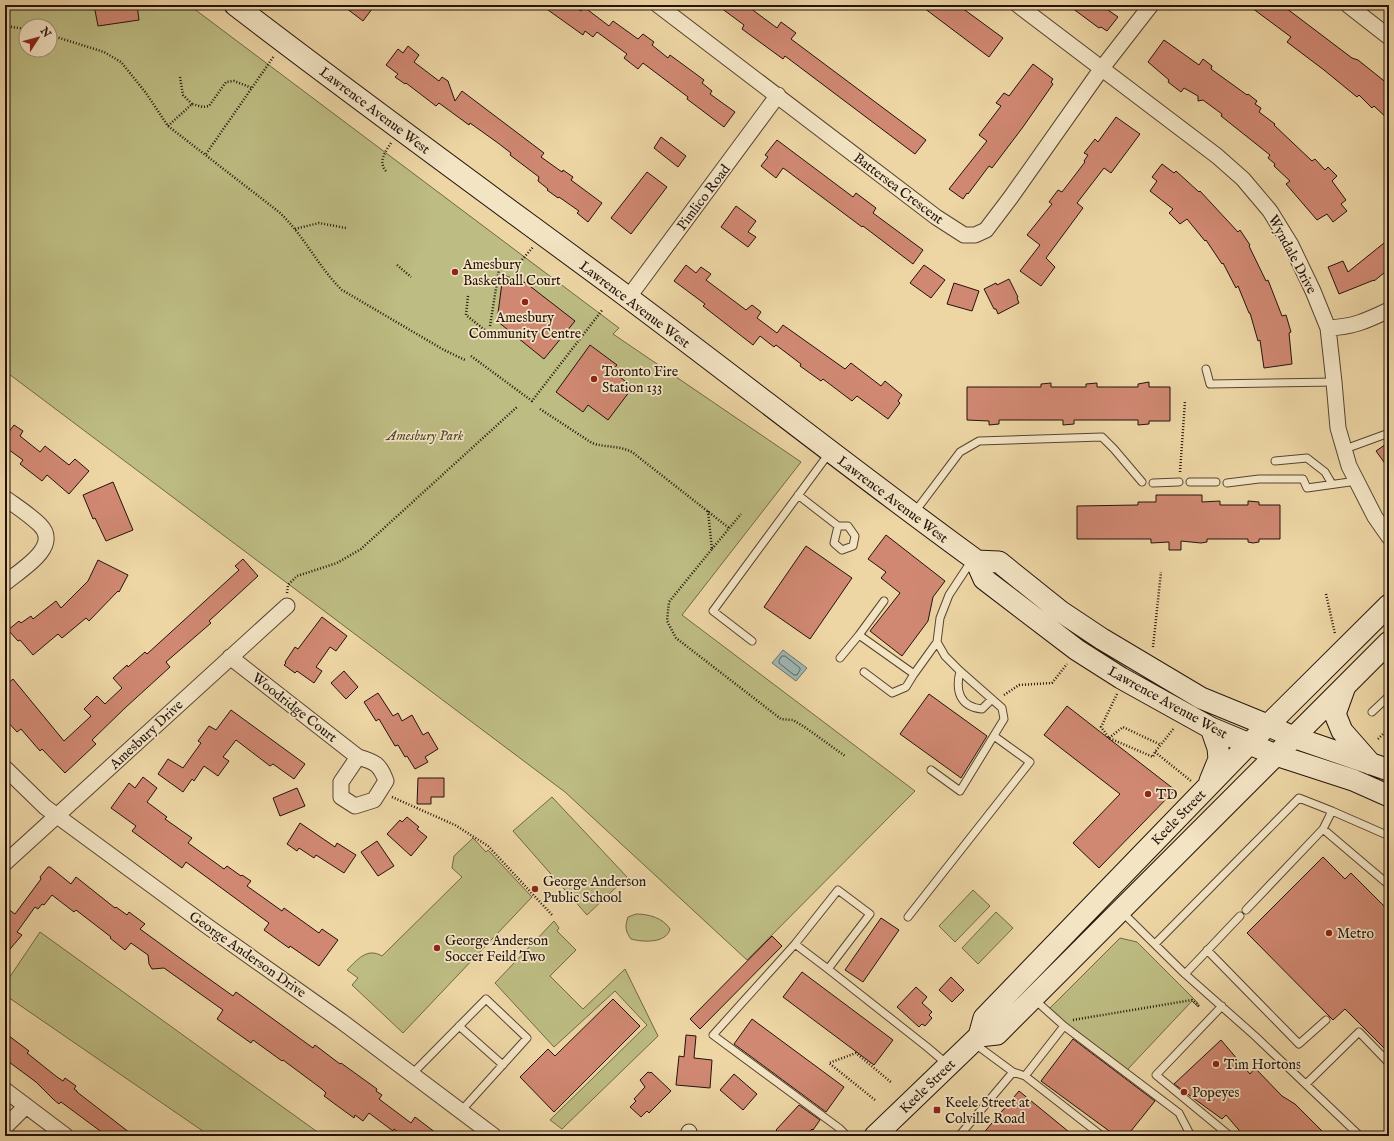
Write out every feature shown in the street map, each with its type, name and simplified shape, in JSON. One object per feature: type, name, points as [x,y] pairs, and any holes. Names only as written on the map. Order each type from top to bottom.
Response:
[{"type":"main road","name":"Lawrence Avenue West","points":[[235,5],[542,236],[628,298],[974,560],[984,579],[1077,650],[1121,678],[1211,728],[1276,755],[1353,780],[1389,796]]},
{"type":"main road","name":"Lawrence Avenue West","points":[[974,560],[999,562],[1060,610],[1102,639],[1201,698],[1293,737],[1380,768]]},
{"type":"main road","name":"Keele Street","points":[[875,1136],[976,1039],[984,1018],[1102,894],[1200,784],[1249,744],[1389,605]]},
{"type":"main road","name":"Keele Street","points":[[976,1039],[997,1034],[1389,642]]},
{"type":"main road","points":[[1345,686],[1338,702],[1335,714],[1342,731],[1380,768]]},
{"type":"main road","points":[[1200,784],[1219,759],[1218,748],[1211,728]]},
{"type":"main road","points":[[1102,894],[1121,911]]},
{"type":"street","name":"Battersea Crescent","points":[[658,5],[778,95],[936,217],[964,235],[975,235],[986,230],[1012,197],[1102,68],[1151,5]]},
{"type":"street","name":"Wyndale Drive","points":[[1018,5],[1217,156],[1261,199],[1270,211],[1291,245],[1313,291],[1328,328],[1338,428],[1349,466],[1375,517],[1389,538]]},
{"type":"street","points":[[1348,5],[1389,37]]},
{"type":"street","name":"Pimlico Road","points":[[628,298],[778,95]]},
{"type":"street","points":[[1328,328],[1344,328],[1364,322],[1389,310]]},
{"type":"street","points":[[5,498],[41,525],[46,537],[44,548],[39,555],[5,583]]},
{"type":"street","name":"Amesbury Drive","points":[[5,863],[287,606]]},
{"type":"street","name":"Woodridge Court","points":[[230,657],[358,757],[374,762],[382,770],[386,781],[380,791]]},
{"type":"street","points":[[358,757],[341,782],[341,797],[355,806],[374,800],[380,791]]},
{"type":"street","name":"George Anderson Drive","points":[[5,768],[45,807],[156,889],[341,1021],[494,1136]]},
{"type":"street","points":[[5,1090],[66,1136]]},
{"type":"street","points":[[5,1128],[26,1106]]},
{"type":"lane","points":[[1206,369],[1210,384],[1334,382]]},
{"type":"lane","points":[[1345,449],[1389,433]]},
{"type":"lane","points":[[913,515],[960,452],[979,441],[1102,437],[1142,482]]},
{"type":"lane","points":[[752,641],[713,611],[830,452]]},
{"type":"lane","points":[[1275,461],[1307,458],[1325,472],[1332,484]]},
{"type":"lane","points":[[1227,483],[1259,480],[1303,479],[1307,488],[1357,481]]},
{"type":"lane","points":[[1152,482],[1179,482]]},
{"type":"lane","points":[[1190,482],[1216,482]]},
{"type":"lane","points":[[798,495],[838,526]]},
{"type":"lane","points":[[864,672],[892,693],[906,687],[937,642],[940,618],[949,595],[974,560]]},
{"type":"lane","points":[[840,658],[884,601]]},
{"type":"lane","points":[[858,635],[914,674]]},
{"type":"lane","points":[[931,770],[960,791],[1004,719],[1002,708],[945,656],[937,642]]},
{"type":"lane","points":[[960,671],[957,681],[958,693],[962,699],[974,708],[982,709],[992,699]]},
{"type":"lane","points":[[1372,712],[1389,696]]},
{"type":"lane","points":[[908,917],[1030,762],[994,736]]},
{"type":"lane","points":[[1155,944],[1299,798],[1389,836]]},
{"type":"lane","points":[[1246,910],[1323,829],[1332,811]]},
{"type":"lane","points":[[1323,829],[1389,885]]},
{"type":"lane","points":[[828,969],[870,914],[838,890],[795,944],[712,1035],[839,1128],[847,1136]]},
{"type":"lane","points":[[1121,911],[1185,974],[1222,1006],[1360,1136]]},
{"type":"lane","points":[[1185,974],[1240,916]]},
{"type":"lane","points":[[795,944],[928,1047],[949,1066]]},
{"type":"lane","points":[[1207,950],[1299,1044],[1326,1020]]},
{"type":"lane","points":[[1033,998],[1062,1024],[1179,1113],[1191,1136]]},
{"type":"lane","points":[[412,1074],[486,1000],[528,1038],[461,1111]]},
{"type":"lane","points":[[1222,1006],[1156,1076],[1230,1136]]},
{"type":"lane","points":[[1025,1076],[1062,1024]]},
{"type":"lane","points":[[459,1026],[503,1065]]},
{"type":"lane","points":[[1306,1084],[1359,1032],[1389,1063]]},
{"type":"lane","points":[[976,1039],[1013,1072],[1025,1076],[1102,1136]]},
{"type":"lane","points":[[959,1136],[1013,1072]]},
{"type":"path","points":[[5,26],[18,27]]},
{"type":"path","points":[[58,38],[104,52],[121,62],[146,93],[168,126],[280,212],[295,229],[329,276],[346,293],[444,350],[465,360]]},
{"type":"path","points":[[206,154],[274,55]]},
{"type":"path","points":[[180,77],[184,95],[192,104],[203,107],[209,106],[224,83],[227,81],[234,81],[252,88]]},
{"type":"path","points":[[168,126],[192,104]]},
{"type":"path","points":[[386,172],[383,168],[383,159],[391,143]]},
{"type":"path","points":[[295,229],[319,223],[346,228]]},
{"type":"path","points":[[491,268],[499,270],[522,261],[542,236]]},
{"type":"path","points":[[397,265],[411,277]]},
{"type":"path","points":[[490,326],[499,270]]},
{"type":"path","points":[[468,296],[466,315],[486,331]]},
{"type":"path","points":[[471,356],[532,401],[603,309]]},
{"type":"path","points":[[1179,482],[1185,401]]},
{"type":"path","points":[[287,606],[288,585],[293,579],[297,576],[336,563],[361,549],[517,407]]},
{"type":"path","points":[[540,409],[592,443],[597,445],[618,446],[632,452],[729,528]]},
{"type":"path","points":[[708,511],[712,549]]},
{"type":"path","points":[[741,514],[669,602],[667,621],[676,638],[781,719],[793,720],[845,756]]},
{"type":"path","points":[[1153,648],[1161,572]]},
{"type":"path","points":[[1326,594],[1335,637]]},
{"type":"path","points":[[1004,695],[1019,685],[1052,683],[1071,659]]},
{"type":"path","points":[[1118,692],[1101,727],[1109,738],[1153,757],[1155,752],[1174,728]]},
{"type":"path","points":[[1109,738],[1123,727],[1161,745]]},
{"type":"path","points":[[1378,739],[1389,728]]},
{"type":"path","points":[[1155,752],[1200,784]]},
{"type":"path","points":[[380,791],[455,825],[488,846],[553,916]]},
{"type":"path","points":[[1062,1024],[1192,1000],[1200,1007]]},
{"type":"path","points":[[875,1100],[829,1063],[856,1053],[892,1083]]},
{"type":"green space","name":"Amesbury Park","points":[[5,5],[189,5],[619,328],[613,334],[801,462],[682,615],[915,791],[747,960],[565,792],[5,371]]},
{"type":"green space","points":[[552,797],[627,877],[587,915],[513,831]]},
{"type":"green space","name":"George Anderson Soccer Feild Two","points":[[473,838],[486,852],[488,850],[532,897],[403,1033],[352,985],[358,978],[347,970],[367,954],[372,953],[382,956],[462,877],[452,868],[454,856]]},
{"type":"green space","points":[[973,890],[990,906],[955,942],[939,926]]},
{"type":"green space","points":[[996,912],[1013,928],[978,964],[962,948]]},
{"type":"green space","points":[[636,914],[660,919],[670,929],[668,934],[659,940],[653,941],[631,939],[626,928],[626,923],[628,917]]},
{"type":"green space","points":[[554,921],[559,928],[557,931],[576,950],[550,976],[583,1009],[625,969],[658,1036],[562,1129],[550,1120],[647,1025],[615,991],[554,1047],[495,983]]},
{"type":"green space","points":[[40,932],[323,1136],[210,1136],[5,995],[5,984]]},
{"type":"green space","points":[[1120,938],[1137,942],[1198,1003],[1198,1007],[1192,1001],[1127,1070],[1048,1010]]},
{"type":"water","points":[[783,650],[807,668],[796,681],[772,663]]},
{"type":"building","points":[[94,5],[137,5],[139,20],[98,26]]},
{"type":"building","points":[[342,5],[375,5],[363,21]]},
{"type":"building","points":[[541,5],[572,5],[581,11],[584,7],[609,26],[613,21],[638,39],[643,34],[654,42],[652,45],[668,58],[670,55],[704,80],[702,83],[712,91],[710,94],[735,112],[724,127],[687,99],[688,97],[643,63],[638,69],[624,58],[627,54],[597,32],[593,37],[585,31],[583,35]]},
{"type":"building","points":[[717,5],[746,5],[777,28],[781,22],[796,33],[791,39],[926,140],[915,154],[785,56],[783,59],[742,29],[744,25]]},
{"type":"building","points":[[920,5],[958,5],[1003,38],[989,57]]},
{"type":"building","points":[[1068,5],[1101,5],[1118,17],[1107,31],[1101,27],[1099,28]]},
{"type":"building","points":[[1248,5],[1282,5],[1383,80],[1389,86],[1389,120],[1374,106],[1372,108],[1359,95],[1357,97],[1287,42],[1291,37]]},
{"type":"building","points":[[1164,40],[1199,65],[1203,59],[1212,66],[1211,69],[1257,101],[1255,104],[1261,108],[1259,112],[1275,124],[1274,125],[1312,161],[1315,159],[1325,170],[1328,167],[1337,176],[1332,181],[1346,200],[1341,204],[1347,211],[1333,222],[1327,214],[1317,220],[1286,184],[1290,181],[1274,166],[1275,164],[1268,158],[1270,155],[1221,116],[1222,114],[1203,100],[1198,101],[1198,96],[1184,88],[1181,92],[1168,82],[1169,80],[1148,62]]},
{"type":"building","points":[[408,46],[419,55],[414,62],[439,81],[442,77],[448,81],[455,101],[462,91],[544,153],[541,157],[562,172],[563,170],[573,177],[571,180],[602,203],[588,222],[577,213],[579,211],[547,190],[548,189],[538,181],[539,177],[510,155],[511,153],[498,143],[470,123],[469,125],[439,103],[436,106],[406,83],[405,84],[395,77],[398,74],[386,65],[398,49],[403,53]]},
{"type":"building","points":[[1033,64],[1053,79],[1051,82],[1053,84],[992,168],[989,166],[963,199],[949,189],[987,141],[979,135],[1001,106],[996,103],[1004,93],[1009,96]]},
{"type":"building","points":[[1116,117],[1140,134],[1111,173],[1104,168],[1077,203],[1083,208],[1046,258],[1055,267],[1041,286],[1020,271],[1040,245],[1027,235],[1052,204],[1049,202],[1058,190],[1062,192],[1085,162],[1084,161],[1088,155],[1084,153],[1095,139],[1098,142]]},
{"type":"building","points":[[661,137],[686,156],[678,167],[654,148]]},
{"type":"building","points":[[777,140],[853,197],[856,193],[876,208],[873,213],[923,250],[913,264],[783,168],[776,178],[761,166],[768,157],[765,155]]},
{"type":"building","points":[[1162,164],[1174,173],[1176,171],[1199,192],[1200,191],[1238,232],[1240,230],[1250,245],[1249,246],[1266,281],[1268,280],[1282,316],[1286,315],[1291,332],[1289,333],[1292,364],[1264,368],[1260,340],[1258,341],[1250,313],[1238,286],[1236,288],[1223,263],[1222,264],[1206,240],[1205,241],[1187,219],[1180,224],[1169,213],[1173,209],[1150,191],[1157,181],[1152,177]]},
{"type":"building","points":[[647,172],[667,187],[631,234],[611,218]]},
{"type":"building","points":[[736,206],[756,221],[748,232],[756,237],[748,247],[721,227]]},
{"type":"building","points":[[1389,239],[1389,269],[1374,281],[1339,294],[1328,267],[1343,261],[1348,272]]},
{"type":"building","points":[[686,265],[696,273],[701,267],[711,274],[706,280],[746,310],[752,305],[761,312],[757,318],[777,333],[783,325],[845,369],[851,363],[881,386],[885,381],[902,395],[898,401],[900,403],[888,419],[857,396],[852,401],[823,379],[821,381],[800,366],[801,364],[776,345],[774,347],[760,336],[753,345],[703,306],[705,304],[674,281]]},
{"type":"building","points":[[924,265],[945,280],[931,298],[910,283]]},
{"type":"building","name":"Amesbury Community Centre","points":[[503,275],[526,283],[575,321],[544,359],[497,321]]},
{"type":"building","points":[[1009,279],[1018,297],[1019,303],[998,314],[984,289]]},
{"type":"building","points":[[954,283],[979,291],[972,311],[947,304]]},
{"type":"building","name":"Toronto Fire Station 133","points":[[590,345],[617,365],[612,371],[633,387],[608,420],[588,405],[583,412],[556,392]]},
{"type":"building","points":[[1149,382],[1149,387],[1170,387],[1170,421],[1149,421],[1149,424],[1138,425],[1138,420],[1074,420],[1074,424],[1063,425],[1063,420],[999,420],[999,424],[989,425],[989,421],[967,420],[967,387],[1041,387],[1041,384],[1051,383],[1051,387],[1086,387],[1086,384],[1097,383],[1097,387],[1138,387],[1138,384]]},
{"type":"building","points":[[14,425],[23,431],[20,436],[40,452],[45,446],[69,465],[75,459],[89,471],[69,494],[47,475],[42,481],[20,464],[23,460],[5,447],[5,437]]},
{"type":"building","points":[[1389,442],[1389,469],[1376,451]]},
{"type":"building","points":[[113,482],[133,530],[106,541],[95,518],[93,519],[83,495]]},
{"type":"building","points":[[1156,495],[1202,495],[1202,502],[1220,501],[1220,505],[1248,505],[1248,501],[1259,502],[1259,505],[1280,505],[1280,539],[1259,539],[1259,542],[1253,543],[1248,542],[1248,539],[1207,539],[1207,542],[1201,543],[1181,541],[1181,550],[1169,550],[1169,542],[1151,543],[1151,539],[1077,539],[1077,506],[1138,505],[1138,502],[1156,502]]},
{"type":"building","points":[[886,535],[945,581],[933,597],[928,621],[902,656],[870,631],[900,593],[881,578],[886,572],[868,559]]},
{"type":"building","points":[[806,546],[852,578],[810,639],[764,607]]},
{"type":"building","points":[[243,559],[258,576],[209,621],[211,623],[166,662],[170,667],[92,740],[96,744],[65,773],[42,749],[40,751],[21,729],[17,732],[5,719],[5,705],[10,701],[5,695],[5,686],[13,679],[64,741],[91,716],[84,709],[97,696],[105,704],[122,688],[113,678],[127,665],[128,667],[145,652],[147,654],[239,570],[235,566]]},
{"type":"building","points":[[98,560],[128,575],[119,592],[118,591],[89,621],[86,618],[62,638],[58,634],[33,655],[20,640],[18,641],[8,630],[19,621],[21,623],[31,616],[33,619],[56,601],[61,608],[88,581]]},
{"type":"building","points":[[322,617],[347,636],[336,651],[330,647],[316,667],[322,671],[314,683],[297,671],[295,673],[284,665],[295,647],[298,649]]},
{"type":"building","points":[[344,671],[358,687],[346,699],[331,683]]},
{"type":"building","points":[[378,693],[393,716],[398,713],[402,721],[412,715],[423,735],[428,732],[438,749],[425,757],[428,762],[415,769],[407,756],[405,757],[398,745],[395,746],[379,719],[376,721],[364,702]]},
{"type":"building","points":[[929,694],[987,736],[961,778],[900,734]]},
{"type":"building","points":[[1067,706],[1175,790],[1099,868],[1073,843],[1120,794],[1044,735]]},
{"type":"building","points":[[231,710],[305,764],[294,779],[273,764],[270,766],[236,740],[223,757],[229,761],[218,776],[204,766],[194,781],[192,779],[183,792],[158,774],[168,759],[183,768],[201,743],[198,741],[209,726],[216,730]]},
{"type":"building","points":[[143,777],[157,788],[147,802],[167,817],[165,819],[192,838],[188,843],[224,869],[227,866],[251,881],[247,886],[282,911],[284,908],[319,933],[322,929],[338,940],[319,966],[290,946],[289,948],[264,930],[269,923],[186,862],[182,868],[132,831],[136,826],[111,808],[129,783],[135,788]]},
{"type":"building","points":[[418,778],[444,778],[444,797],[431,797],[431,804],[417,804]]},
{"type":"building","points":[[297,788],[305,806],[280,816],[273,798]]},
{"type":"building","points":[[407,817],[419,827],[417,829],[427,837],[411,856],[387,834],[400,820],[402,822]]},
{"type":"building","points":[[300,823],[335,847],[337,843],[356,855],[344,873],[316,855],[314,858],[299,848],[297,851],[287,844]]},
{"type":"building","points":[[377,841],[394,866],[378,876],[361,852]]},
{"type":"building","points":[[1323,857],[1345,879],[1351,873],[1389,911],[1389,1053],[1345,1009],[1333,1020],[1247,933]]},
{"type":"building","points":[[48,867],[71,884],[76,877],[115,908],[116,907],[127,915],[129,912],[145,924],[140,929],[177,956],[233,996],[236,992],[313,1048],[315,1045],[340,1064],[341,1063],[377,1089],[376,1091],[382,1095],[379,1099],[411,1123],[415,1117],[440,1136],[404,1136],[394,1129],[393,1131],[369,1113],[363,1121],[355,1115],[354,1118],[324,1096],[326,1093],[322,1089],[283,1060],[282,1061],[253,1040],[251,1043],[217,1019],[223,1010],[164,968],[152,969],[149,964],[148,955],[131,943],[125,950],[110,938],[111,937],[76,910],[74,912],[52,895],[44,905],[42,904],[38,909],[35,907],[17,932],[22,935],[5,955],[5,907],[15,914]]},
{"type":"building","points":[[881,918],[899,930],[863,982],[845,970]]},
{"type":"building","points":[[772,936],[782,946],[700,1029],[690,1019]]},
{"type":"building","points":[[802,972],[893,1040],[874,1065],[783,997]]},
{"type":"building","points":[[951,977],[964,990],[952,1002],[939,990]]},
{"type":"building","points":[[916,987],[927,997],[922,1003],[932,1012],[929,1015],[932,1018],[925,1026],[922,1024],[919,1027],[897,1007]]},
{"type":"building","points":[[613,999],[640,1026],[554,1112],[520,1077],[548,1049],[555,1056]]},
{"type":"building","points":[[752,1019],[844,1087],[826,1112],[734,1044]]},
{"type":"building","points":[[5,1033],[29,1051],[27,1053],[57,1077],[63,1081],[65,1078],[76,1086],[74,1089],[77,1092],[134,1136],[107,1136],[61,1102],[59,1104],[36,1082],[5,1059]]},
{"type":"building","points":[[686,1035],[696,1036],[694,1058],[712,1060],[710,1088],[676,1085],[679,1056],[684,1057]]},
{"type":"building","points":[[1073,1039],[1155,1101],[1127,1136],[1116,1136],[1041,1081]]},
{"type":"building","points":[[1221,1040],[1250,1074],[1255,1068],[1282,1096],[1295,1104],[1327,1136],[1244,1136],[1226,1115],[1222,1119],[1174,1084]]},
{"type":"building","points":[[648,1072],[651,1072],[671,1091],[649,1113],[647,1111],[641,1117],[630,1107],[636,1101],[634,1099],[645,1087],[640,1080]]},
{"type":"building","points":[[734,1074],[757,1094],[743,1110],[720,1090]]},
{"type":"building","points":[[1019,1091],[1074,1136],[981,1136]]},
{"type":"building","points":[[799,1105],[820,1120],[813,1130],[812,1129],[806,1136],[782,1136],[776,1130]]},
{"type":"place","name":"Amesbury Basketball Court","points":[[455,272]]},
{"type":"place","name":"Amesbury Community Centre","points":[[525,302]]},
{"type":"place","name":"Toronto Fire Station 133","points":[[594,379]]},
{"type":"place","name":"TD","points":[[1148,794]]},
{"type":"place","name":"George Anderson Public School","points":[[535,889]]},
{"type":"place","name":"Metro","points":[[1329,933]]},
{"type":"place","name":"George Anderson Soccer Feild Two","points":[[437,948]]},
{"type":"place","name":"Tim Hortons","points":[[1216,1064]]},
{"type":"place","name":"Popeyes","points":[[1184,1092]]},
{"type":"place","name":"Keele Street at Colville Road","points":[[937,1110]]}]
